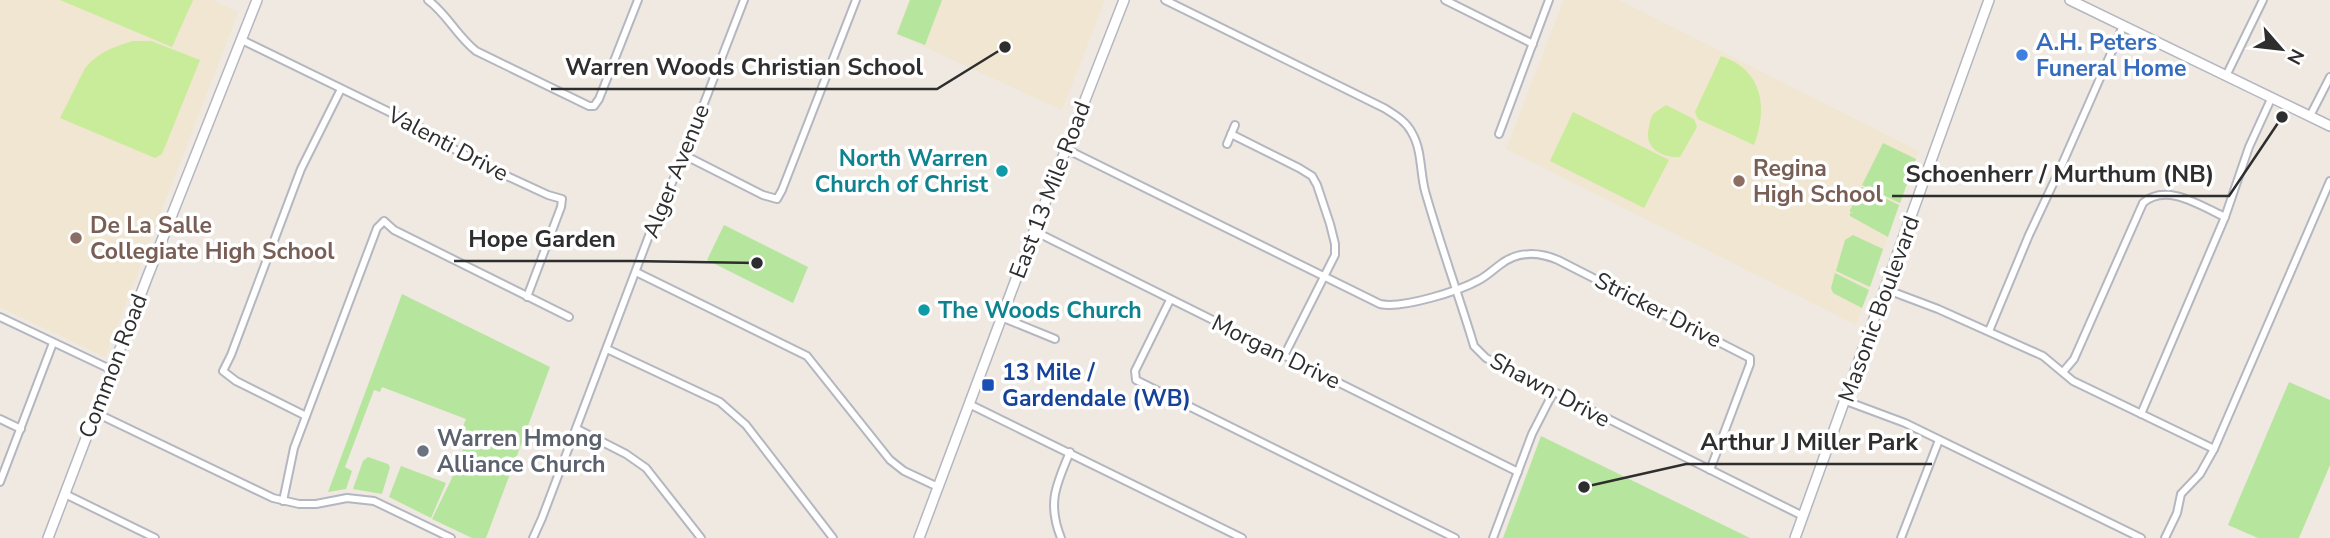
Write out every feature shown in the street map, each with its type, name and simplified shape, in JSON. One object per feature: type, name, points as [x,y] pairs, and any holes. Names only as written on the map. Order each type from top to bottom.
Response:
[{"type":"street","name":"Common Road","points":[[48,538],[257,0]]},
{"type":"street","points":[[428,0],[476,51],[585,105],[594,106],[602,94],[638,0]]},
{"type":"street","name":"Alger Avenue","points":[[533,538],[650,233],[684,155],[744,0]]},
{"type":"street","points":[[684,155],[772,199],[777,199],[856,0]]},
{"type":"street","name":"East 13 Mile Road","points":[[919,538],[1124,0]]},
{"type":"street","name":"Shawn Drive","points":[[1165,0],[1384,108],[1406,124],[1418,148],[1425,191],[1474,346],[1480,352],[1496,364],[1553,393],[1803,516]]},
{"type":"street","points":[[1445,0],[1533,44]]},
{"type":"street","points":[[1499,134],[1549,0]]},
{"type":"street","name":"Masonic Boulevard","points":[[1795,538],[1989,0]]},
{"type":"street","points":[[2070,0],[2330,125]]},
{"type":"street","points":[[2226,76],[2263,0]]},
{"type":"street","points":[[1989,331],[2123,26]]},
{"type":"street","name":"Valenti Drive","points":[[242,40],[418,126],[496,171],[562,199],[527,297]]},
{"type":"street","points":[[2311,116],[2330,77]]},
{"type":"street","points":[[306,416],[236,381],[223,371],[301,169],[341,89]]},
{"type":"street","points":[[2141,414],[2225,217],[2249,147],[2272,99]]},
{"type":"street","points":[[1227,144],[1235,125]]},
{"type":"street","points":[[1231,134],[1299,168],[1315,181],[1335,244],[1335,255],[1325,278],[1284,356]]},
{"type":"street","points":[[1066,149],[1380,304],[1404,305],[1456,289]]},
{"type":"street","points":[[2165,538],[2177,513],[2181,494],[2200,474],[2214,449],[2330,180]]},
{"type":"street","points":[[2063,372],[2074,359],[2143,203],[2154,195],[2167,194],[2225,217]]},
{"type":"street","points":[[283,500],[289,463],[306,416],[377,228],[384,221],[394,230],[569,317]]},
{"type":"street","name":"Morgan Drive","points":[[1034,231],[1518,472]]},
{"type":"street","name":"Stricker Drive","points":[[1456,289],[1478,281],[1508,259],[1530,254],[1545,255],[1748,356],[1750,364],[1710,470]]},
{"type":"street","points":[[636,272],[807,356],[890,460],[904,471],[938,487]]},
{"type":"street","points":[[1885,289],[2043,356],[2073,381],[2214,449]]},
{"type":"street","points":[[1170,300],[1135,371],[1136,380],[1455,538]]},
{"type":"street","points":[[0,317],[112,370]]},
{"type":"street","points":[[1001,317],[1055,339]]},
{"type":"street","points":[[0,482],[53,343]]},
{"type":"street","points":[[607,349],[720,402],[732,411],[746,425],[833,538]]},
{"type":"street","points":[[1493,538],[1532,434],[1553,393]]},
{"type":"street","points":[[1846,401],[1905,423],[2141,538]]},
{"type":"street","points":[[969,404],[1242,538]]},
{"type":"street","points":[[96,412],[263,494],[299,504],[316,504],[347,498],[374,501],[433,533],[451,538]]},
{"type":"street","points":[[0,419],[21,429]]},
{"type":"street","points":[[577,429],[626,454],[646,468],[701,538]]},
{"type":"street","points":[[1901,538],[1939,440]]},
{"type":"street","points":[[1061,538],[1054,514],[1054,495],[1070,453]]},
{"type":"street","points":[[65,494],[155,538]]},
{"type":"shaded area","name":"De La Salle Collegiate High School","points":[[0,0],[212,0],[238,12],[105,357],[0,307]]},
{"type":"shaded area","points":[[909,0],[1105,0],[1062,110],[896,34]]},
{"type":"shaded area","name":"Regina High School","points":[[1564,0],[1619,0],[1919,151],[1856,325],[1506,149]]},
{"type":"green space","points":[[60,0],[193,0],[172,47]]},
{"type":"green space","points":[[910,0],[942,0],[925,45],[897,34]]},
{"type":"green space","points":[[133,41],[151,41],[200,60],[162,154],[155,158],[60,118],[85,68],[107,51]]},
{"type":"green space","points":[[1721,56],[1746,71],[1759,92],[1761,117],[1754,145],[1698,119],[1695,112]]},
{"type":"green space","points":[[1666,105],[1694,119],[1697,127],[1680,157],[1661,153],[1651,146],[1649,141],[1651,117]]},
{"type":"green space","points":[[1573,112],[1669,160],[1644,208],[1550,161]]},
{"type":"green space","points":[[1883,143],[1916,159],[1900,203],[1862,185]]},
{"type":"green space","points":[[1862,187],[1899,205],[1888,237],[1850,216],[1853,212],[1850,210]]},
{"type":"green space","points":[[724,225],[808,267],[793,303],[707,260]]},
{"type":"green space","points":[[1853,235],[1883,249],[1870,287],[1836,271],[1845,240]]},
{"type":"green space","points":[[1835,273],[1869,290],[1862,308],[1833,293],[1831,288]]},
{"type":"green space","points":[[402,294],[550,367],[486,538],[472,538],[432,519],[465,444],[459,436],[466,419],[382,387],[380,392],[374,390],[345,467],[352,471],[346,489],[328,492]]},
{"type":"green space","points":[[2289,382],[2330,400],[2330,465],[2299,538],[2258,538],[2228,525]]},
{"type":"green space","points":[[1541,436],[1750,538],[1503,538]]},
{"type":"green space","points":[[368,457],[390,467],[382,494],[353,489],[363,461]]},
{"type":"green space","points":[[401,466],[446,483],[431,518],[389,497]]},
{"type":"place","name":"Warren Woods Christian School","points":[[1005,47]]},
{"type":"place","name":"A.H. Peters Funeral Home","points":[[2022,55]]},
{"type":"place","name":"Schoenherr / Murthum (NB)","points":[[2282,117]]},
{"type":"place","name":"North Warren Church of Christ","points":[[1002,171]]},
{"type":"place","name":"Regina High School","points":[[1739,181]]},
{"type":"place","name":"De La Salle Collegiate High School","points":[[76,238]]},
{"type":"place","name":"Hope Garden","points":[[757,263]]},
{"type":"place","name":"The Woods Church","points":[[924,310]]},
{"type":"place","name":"13 Mile / Gardendale (WB)","points":[[988,385]]},
{"type":"place","name":"Warren Hmong Alliance Church","points":[[423,451]]},
{"type":"place","name":"Arthur J Miller Park","points":[[1584,487]]}]
